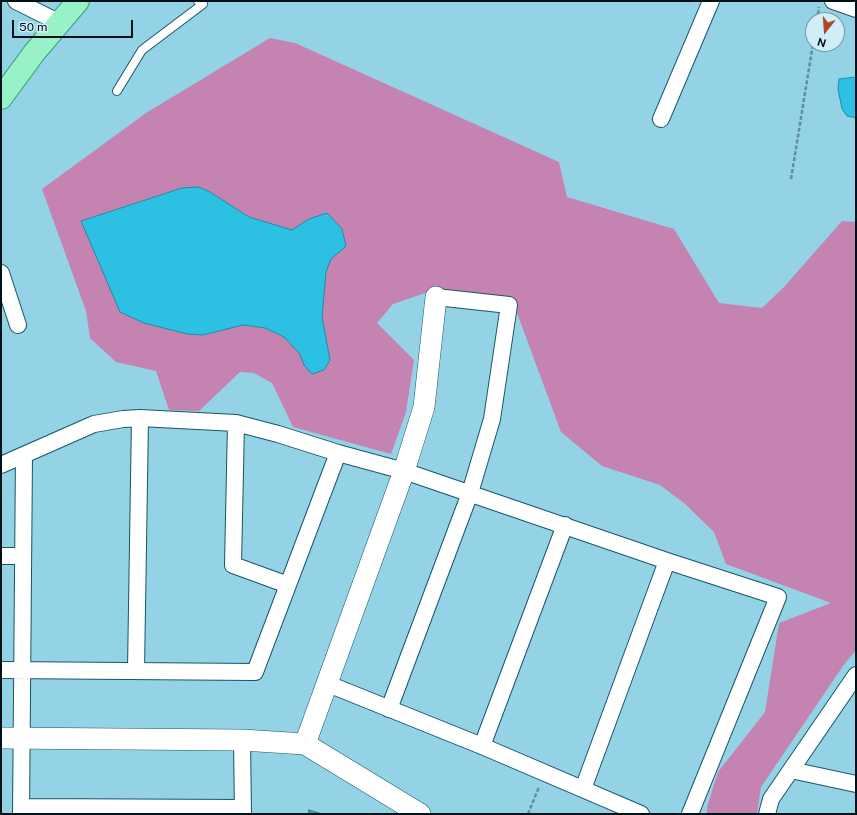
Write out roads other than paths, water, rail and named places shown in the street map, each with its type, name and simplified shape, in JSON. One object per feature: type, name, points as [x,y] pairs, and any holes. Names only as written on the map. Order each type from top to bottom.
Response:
[{"type":"main road","points":[[4,89],[78,1]]},
{"type":"street","points":[[16,1],[60,23]]},
{"type":"street","points":[[661,119],[711,1]]},
{"type":"street","points":[[833,1],[856,9]]},
{"type":"street","points":[[1,273],[18,326]]},
{"type":"street","points":[[305,744],[404,471],[424,408],[436,297],[509,305],[492,419],[470,493],[390,709]]},
{"type":"street","points":[[1,465],[94,424],[123,418],[236,423],[404,471],[667,561],[778,597],[690,814]]},
{"type":"street","points":[[136,670],[140,418]]},
{"type":"street","points":[[236,423],[233,565],[288,585]]},
{"type":"street","points":[[1,670],[255,672],[338,453]]},
{"type":"street","points":[[24,455],[21,811],[243,811],[242,740]]},
{"type":"street","points":[[482,746],[565,525]]},
{"type":"street","points":[[1,556],[23,556]]},
{"type":"street","points":[[583,789],[667,561]]},
{"type":"street","points":[[768,814],[771,798],[856,675]]},
{"type":"street","points":[[328,684],[482,746],[641,814]]},
{"type":"street","points":[[1,738],[242,740],[305,744],[420,814]]},
{"type":"street","points":[[791,770],[856,784]]},
{"type":"lane","points":[[117,91],[142,50],[203,4],[198,1]]},
{"type":"water","points":[[856,77],[856,118],[847,116],[842,109],[838,89],[839,79]]},
{"type":"water","points":[[199,187],[210,192],[249,217],[292,230],[309,219],[327,213],[342,229],[346,246],[331,259],[326,272],[322,317],[330,360],[324,370],[312,374],[304,365],[300,354],[284,337],[265,328],[243,325],[203,335],[187,334],[144,323],[120,312],[81,221],[182,188]]}]
